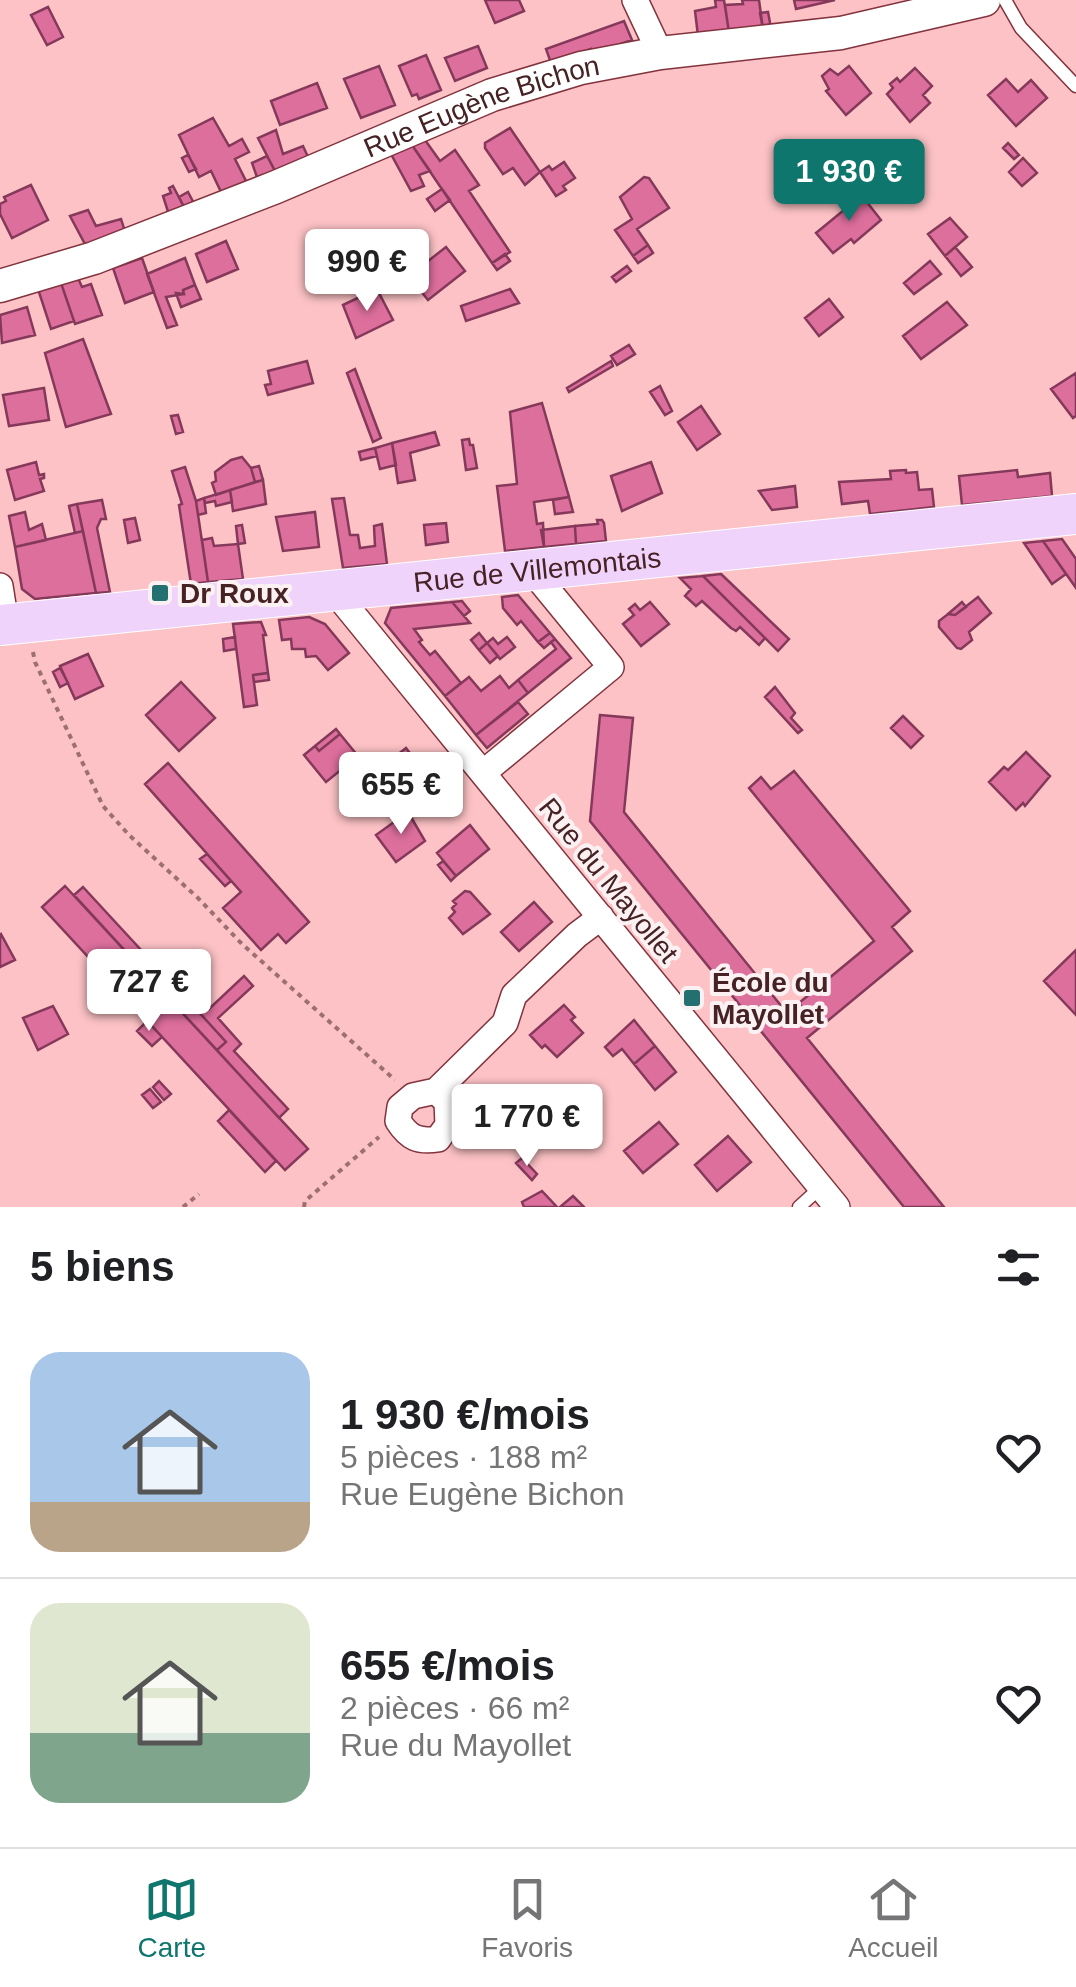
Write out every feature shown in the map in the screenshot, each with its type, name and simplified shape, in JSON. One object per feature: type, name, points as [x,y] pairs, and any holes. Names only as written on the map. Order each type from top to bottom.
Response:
[{"type":"main road","name":"Rue de Villemontais","points":[[8,614],[334,592],[1076,514]]},
{"type":"street","points":[[634,0],[660,53]]},
{"type":"street","name":"Rue Eugène Bichon","points":[[0,286],[94,258],[492,95],[581,68],[660,53],[841,33],[984,0]]},
{"type":"street","points":[[483,773],[611,667],[533,572]]},
{"type":"street","name":"Rue du Mayollet","points":[[334,592],[829,1197]]},
{"type":"street","points":[[425,1094],[447,1102],[448,1125],[438,1140],[422,1142],[406,1134],[398,1121],[400,1107],[425,1094],[505,1024],[514,995],[601,917]]},
{"type":"lane","points":[[1005,0],[1020,28],[1076,86]]},
{"type":"lane","points":[[800,1207],[829,1197]]},
{"type":"path","points":[[8,614],[103,806],[242,944],[425,1094]]},
{"type":"path","points":[[304,1207],[305,1201],[398,1121]]},
{"type":"path","points":[[183,1207],[199,1194]]},
{"type":"building","points":[[485,0],[519,0],[524,11],[495,23]]},
{"type":"building","points":[[715,0],[724,0],[729,32],[698,36],[695,11],[716,7]]},
{"type":"building","points":[[742,0],[759,0],[763,29],[729,33],[725,5],[743,4]]},
{"type":"building","points":[[794,0],[835,0],[796,9]]},
{"type":"building","points":[[48,7],[63,37],[47,45],[31,15]]},
{"type":"building","points":[[768,12],[771,28],[763,29],[760,13]]},
{"type":"building","points":[[624,21],[632,40],[551,63],[546,49]]},
{"type":"building","points":[[478,46],[487,68],[455,81],[445,58]]},
{"type":"building","points":[[426,55],[441,90],[419,99],[417,94],[412,96],[399,66]]},
{"type":"building","points":[[379,66],[395,105],[361,118],[344,79]]},
{"type":"building","points":[[849,66],[871,93],[846,115],[826,91],[829,89],[822,76],[830,69],[838,75]]},
{"type":"building","points":[[915,68],[932,86],[923,95],[930,103],[910,122],[887,94],[893,88],[890,84],[897,78],[900,82]]},
{"type":"building","points":[[1006,79],[1018,92],[1031,80],[1047,98],[1016,126],[988,95]]},
{"type":"building","points":[[317,83],[327,108],[280,125],[271,101]]},
{"type":"building","points":[[213,118],[229,146],[242,139],[249,152],[235,159],[248,185],[223,196],[211,171],[199,177],[179,135]]},
{"type":"building","points":[[510,128],[540,172],[525,185],[513,168],[503,174],[485,148],[485,143]]},
{"type":"building","points":[[276,130],[283,154],[303,146],[309,159],[276,173],[258,138]]},
{"type":"building","points":[[425,140],[440,161],[455,150],[479,185],[469,191],[510,252],[492,263],[412,145]]},
{"type":"building","points":[[1008,143],[1019,155],[1014,159],[1003,148]]},
{"type":"building","points":[[412,145],[430,171],[419,175],[424,186],[411,191],[391,154]]},
{"type":"building","points":[[188,155],[196,169],[189,172],[182,158]]},
{"type":"building","points":[[267,156],[276,173],[258,180],[252,163]]},
{"type":"building","points":[[1023,158],[1037,173],[1022,186],[1009,172]]},
{"type":"building","points":[[564,162],[575,178],[556,196],[540,172]]},
{"type":"building","points":[[644,177],[649,178],[669,208],[637,229],[648,245],[633,256],[615,230],[632,219],[620,197]]},
{"type":"building","points":[[31,185],[48,220],[12,238],[0,214],[0,204],[6,201],[4,197]]},
{"type":"building","points":[[173,186],[186,211],[170,218],[163,196],[171,193],[169,188]]},
{"type":"building","points":[[442,189],[450,200],[435,211],[427,199]]},
{"type":"building","points":[[188,192],[196,207],[186,211],[179,197]]},
{"type":"building","points":[[859,192],[881,220],[854,243],[851,239],[833,253],[816,233]]},
{"type":"building","points":[[88,210],[96,226],[121,219],[126,235],[86,246],[70,216]]},
{"type":"building","points":[[950,218],[967,237],[945,256],[928,234]]},
{"type":"building","points":[[226,241],[238,269],[207,282],[196,254]]},
{"type":"building","points":[[648,245],[653,253],[638,263],[633,256]]},
{"type":"building","points":[[446,247],[465,271],[428,300],[409,276]]},
{"type":"building","points":[[955,247],[972,267],[961,276],[945,256]]},
{"type":"building","points":[[505,254],[510,261],[497,270],[492,263]]},
{"type":"building","points":[[142,258],[154,292],[125,303],[113,268]]},
{"type":"building","points":[[185,258],[195,285],[183,290],[184,294],[166,297],[177,325],[167,328],[147,274]]},
{"type":"building","points":[[930,261],[941,274],[914,294],[904,283]]},
{"type":"building","points":[[627,266],[631,271],[616,282],[612,277]]},
{"type":"building","points":[[78,278],[82,287],[91,284],[102,315],[75,324],[61,283]]},
{"type":"building","points":[[61,283],[74,321],[51,329],[38,289]]},
{"type":"building","points":[[195,285],[201,299],[181,307],[176,293],[184,294],[183,290]]},
{"type":"building","points":[[510,289],[519,303],[466,321],[461,306]]},
{"type":"building","points":[[379,293],[393,320],[356,338],[343,305]]},
{"type":"building","points":[[829,299],[843,317],[819,336],[805,318]]},
{"type":"building","points":[[947,302],[967,325],[921,359],[903,336]]},
{"type":"building","points":[[27,307],[35,335],[2,343],[0,315]]},
{"type":"building","points":[[83,339],[111,414],[66,427],[45,353]]},
{"type":"building","points":[[629,345],[635,354],[617,365],[611,356]]},
{"type":"building","points":[[307,361],[313,383],[268,395],[268,371]]},
{"type":"building","points":[[611,361],[613,366],[569,392],[567,388]]},
{"type":"building","points":[[355,369],[381,438],[373,442],[347,373]]},
{"type":"building","points":[[1076,373],[1076,416],[1073,418],[1051,389]]},
{"type":"building","points":[[660,386],[672,411],[665,415],[650,392]]},
{"type":"building","points":[[44,388],[49,420],[9,426],[3,395]]},
{"type":"building","points":[[542,403],[569,497],[534,502],[537,524],[543,523],[544,547],[505,551],[497,486],[517,484],[510,412]]},
{"type":"building","points":[[701,406],[720,434],[697,450],[678,422]]},
{"type":"building","points":[[178,415],[183,432],[176,434],[171,416]]},
{"type":"building","points":[[435,432],[439,445],[410,453],[415,480],[398,483],[392,443]]},
{"type":"building","points":[[469,439],[477,468],[466,470],[462,440]]},
{"type":"building","points":[[392,443],[396,465],[380,469],[375,448]]},
{"type":"building","points":[[375,448],[377,456],[361,460],[359,452]]},
{"type":"building","points":[[242,457],[255,482],[216,495],[212,483],[216,481],[215,472]]},
{"type":"building","points":[[36,462],[39,475],[44,474],[40,479],[44,491],[15,500],[7,470]]},
{"type":"building","points":[[651,462],[662,493],[622,511],[611,476]]},
{"type":"building","points":[[259,466],[263,480],[255,482],[251,468]]},
{"type":"building","points":[[185,467],[196,501],[208,582],[191,584],[179,505],[182,504],[172,471]]},
{"type":"building","points":[[1017,470],[1018,477],[1050,473],[1052,496],[962,505],[959,476]]},
{"type":"building","points":[[890,471],[917,472],[919,490],[932,489],[934,507],[870,514],[868,501],[842,504],[839,482],[891,479]]},
{"type":"building","points":[[263,480],[266,504],[233,511],[230,490]]},
{"type":"building","points":[[795,486],[797,507],[772,510],[759,491]]},
{"type":"building","points":[[230,490],[232,502],[216,506],[215,501],[205,503],[204,498]]},
{"type":"building","points":[[569,497],[573,512],[555,514],[553,500]]},
{"type":"building","points":[[204,498],[206,513],[198,515],[196,501]]},
{"type":"building","points":[[344,498],[350,535],[358,535],[360,548],[375,546],[374,526],[382,524],[387,564],[343,568],[332,499]]},
{"type":"building","points":[[102,500],[106,519],[101,519],[97,528],[110,592],[96,593],[77,504]]},
{"type":"building","points":[[77,504],[83,531],[75,533],[69,506]]},
{"type":"building","points":[[25,512],[29,530],[42,524],[46,540],[15,547],[9,516]]},
{"type":"building","points":[[315,512],[319,547],[283,551],[276,517]]},
{"type":"building","points":[[135,518],[140,540],[128,543],[124,520]]},
{"type":"building","points":[[597,520],[604,523],[606,541],[576,544],[575,526],[598,524]]},
{"type":"building","points":[[446,523],[448,542],[426,545],[424,525]]},
{"type":"building","points":[[242,525],[245,543],[238,544],[236,526]]},
{"type":"building","points":[[575,526],[576,544],[544,547],[541,530]]},
{"type":"building","points":[[83,531],[96,593],[35,599],[22,589],[15,547]]},
{"type":"building","points":[[212,538],[214,546],[238,544],[243,579],[208,582],[202,540]]},
{"type":"building","points":[[1062,539],[1076,559],[1076,588],[1043,541]]},
{"type":"building","points":[[1043,541],[1066,574],[1052,584],[1024,543]]},
{"type":"building","points":[[721,574],[789,639],[778,651],[703,576]]},
{"type":"building","points":[[703,576],[765,638],[759,645],[740,627],[736,631],[731,628],[702,601],[696,606],[685,596],[691,589],[680,578]]},
{"type":"building","points":[[518,595],[550,633],[538,642],[521,621],[517,625],[503,608],[502,597]]},
{"type":"building","points":[[978,597],[991,613],[969,632],[972,640],[957,648],[939,627],[939,621],[948,614],[955,615]]},
{"type":"building","points":[[462,601],[470,611],[464,616],[452,602]]},
{"type":"building","points":[[452,602],[470,623],[414,629],[430,655],[435,651],[461,683],[445,696],[385,623],[391,608]]},
{"type":"building","points":[[650,602],[669,624],[641,646],[623,624],[634,615],[629,609],[635,604],[640,610]]},
{"type":"building","points":[[962,602],[966,607],[955,615],[948,614]]},
{"type":"building","points":[[309,617],[325,624],[349,653],[328,670],[316,656],[306,657],[305,649],[292,649],[291,639],[282,640],[279,620]]},
{"type":"building","points":[[261,622],[266,635],[268,673],[253,675],[257,705],[244,707],[233,624]]},
{"type":"building","points":[[479,633],[487,643],[479,650],[471,640]]},
{"type":"building","points":[[550,633],[555,639],[544,648],[538,642]]},
{"type":"building","points":[[235,637],[236,649],[224,651],[223,639]]},
{"type":"building","points":[[507,637],[515,647],[500,659],[487,643],[493,638],[498,644]]},
{"type":"building","points":[[555,639],[571,658],[528,693],[518,680],[556,649],[551,642]]},
{"type":"building","points":[[487,643],[498,656],[490,663],[479,650]]},
{"type":"building","points":[[88,654],[103,686],[75,699],[60,666]]},
{"type":"building","points":[[60,668],[68,683],[60,687],[53,672]]},
{"type":"building","points":[[268,673],[269,680],[254,682],[253,675]]},
{"type":"building","points":[[500,676],[509,688],[518,680],[528,693],[476,735],[445,696],[469,677],[481,691]]},
{"type":"building","points":[[181,682],[215,718],[179,751],[146,715]]},
{"type":"building","points":[[775,687],[795,713],[791,718],[802,730],[798,733],[765,697]]},
{"type":"building","points":[[518,702],[528,714],[487,748],[476,735]]},
{"type":"building","points":[[600,715],[633,718],[624,812],[787,1013],[799,1003],[819,1028],[807,1038],[944,1207],[904,1207],[590,821]]},
{"type":"building","points":[[903,716],[923,736],[911,748],[891,728]]},
{"type":"building","points":[[336,729],[340,734],[319,751],[315,746]]},
{"type":"building","points":[[340,734],[358,756],[326,782],[304,755],[315,746],[319,751]]},
{"type":"building","points":[[406,748],[424,772],[396,793],[378,770]]},
{"type":"building","points":[[1026,752],[1050,776],[1025,806],[1023,803],[1016,810],[989,782]]},
{"type":"building","points":[[168,763],[309,922],[286,943],[278,934],[261,950],[223,908],[241,892],[145,784]]},
{"type":"building","points":[[794,771],[910,911],[892,927],[912,951],[819,1028],[799,1003],[874,941],[749,788],[761,777],[771,789]]},
{"type":"building","points":[[408,812],[425,841],[396,862],[376,835]]},
{"type":"building","points":[[470,825],[489,849],[456,876],[437,853]]},
{"type":"building","points":[[207,854],[231,881],[225,886],[200,859]]},
{"type":"building","points":[[443,861],[456,876],[451,881],[438,865]]},
{"type":"building","points":[[65,886],[308,1149],[285,1170],[42,907]]},
{"type":"building","points":[[83,887],[178,990],[185,983],[209,1009],[244,976],[253,986],[218,1018],[241,1044],[234,1051],[288,1109],[279,1118],[217,1050],[226,1042],[186,998],[176,1006],[74,895]]},
{"type":"building","points":[[465,891],[490,914],[463,934],[449,918],[455,912],[453,901]]},
{"type":"building","points":[[534,902],[552,922],[519,951],[501,932]]},
{"type":"building","points":[[0,935],[15,960],[0,967]]},
{"type":"building","points":[[1076,950],[1076,1015],[1044,981]]},
{"type":"building","points":[[186,998],[226,1042],[217,1050],[176,1006]]},
{"type":"building","points":[[564,1005],[583,1033],[557,1057],[530,1035]]},
{"type":"building","points":[[53,1006],[68,1034],[38,1050],[23,1018]]},
{"type":"building","points":[[634,1020],[655,1046],[634,1064],[622,1049],[613,1056],[605,1047]]},
{"type":"building","points":[[147,1021],[162,1037],[152,1046],[137,1031]]},
{"type":"building","points":[[655,1046],[676,1072],[655,1090],[634,1064]]},
{"type":"building","points":[[159,1081],[171,1094],[164,1100],[153,1087]]},
{"type":"building","points":[[150,1089],[161,1102],[153,1108],[142,1095]]},
{"type":"building","points":[[229,1110],[276,1161],[265,1172],[218,1121]]},
{"type":"building","points":[[659,1122],[678,1144],[643,1173],[624,1151]]},
{"type":"building","points":[[498,1123],[506,1136],[498,1142],[489,1128]]},
{"type":"building","points":[[728,1136],[751,1162],[717,1191],[695,1165]]},
{"type":"building","points":[[522,1158],[537,1174],[532,1180],[516,1163]]},
{"type":"building","points":[[542,1191],[557,1207],[524,1207],[522,1202]]},
{"type":"building","points":[[573,1196],[584,1207],[560,1207]]},
{"type":"place","name":"Dr Roux","points":[[160,593]]},
{"type":"place","name":"École du Mayollet","points":[[692,998]]}]
